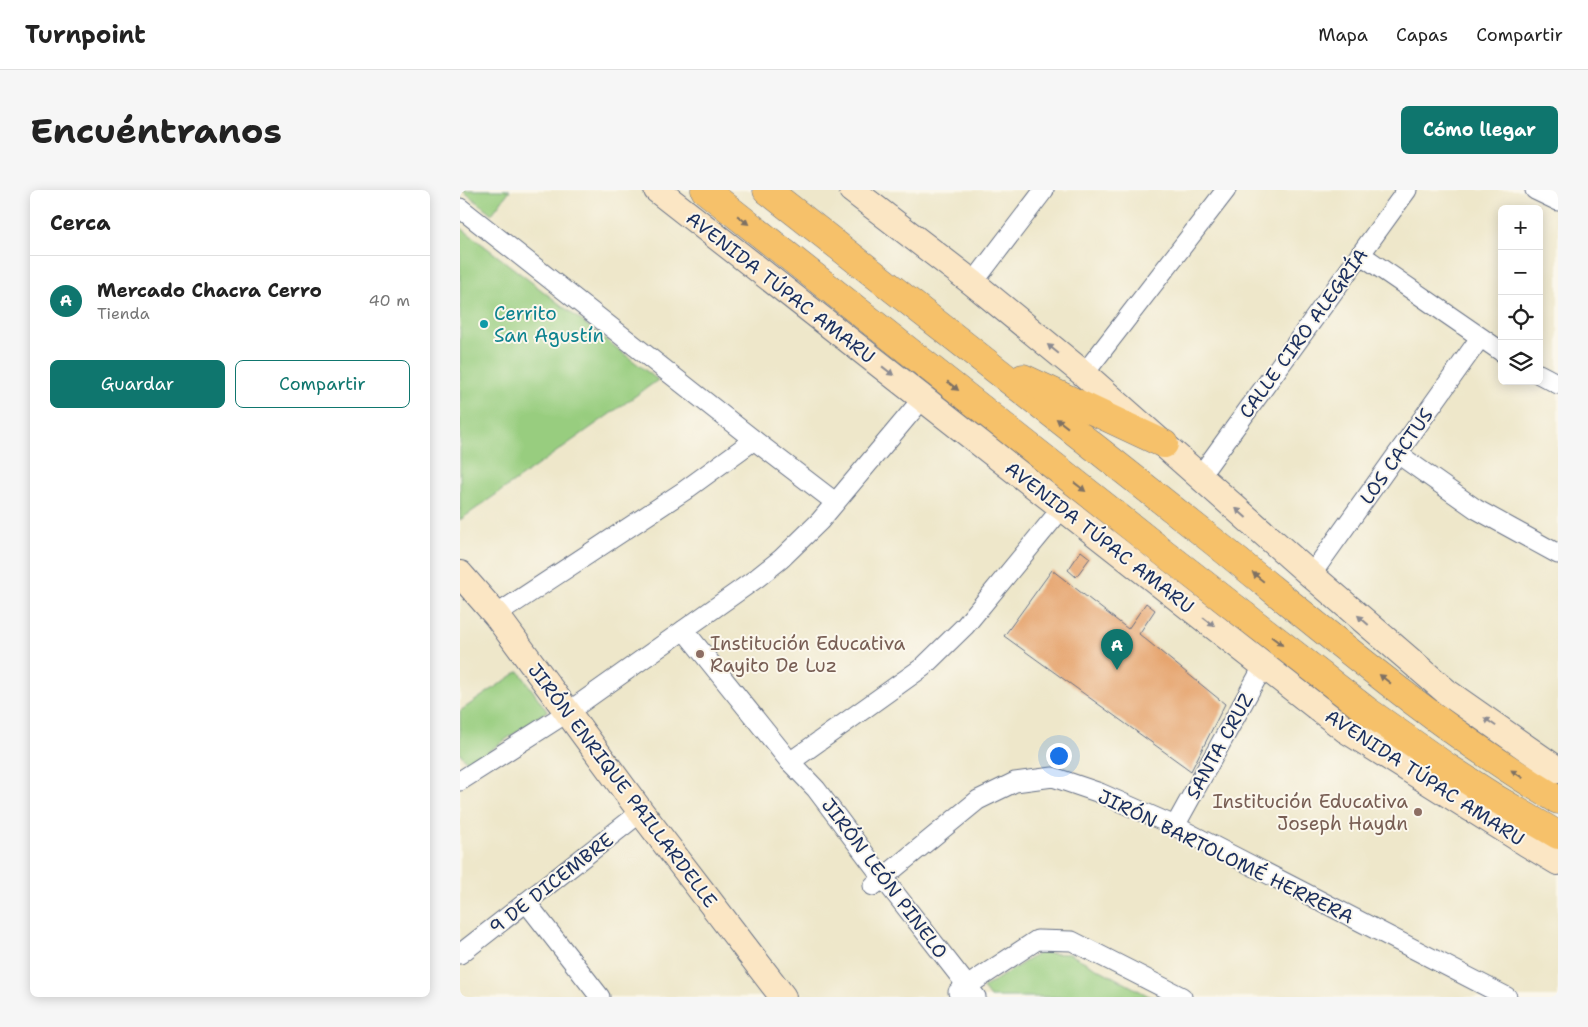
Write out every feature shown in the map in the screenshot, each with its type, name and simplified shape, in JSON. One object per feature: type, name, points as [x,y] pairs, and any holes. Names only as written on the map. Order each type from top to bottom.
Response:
[{"type":"highway","name":"AVENIDA TÚPAC AMARU","points":[[705,190],[1360,705],[1455,772],[1495,798],[1558,834]]},
{"type":"highway","points":[[766,190],[1178,513],[1406,695],[1490,757],[1558,800]]},
{"type":"highway","points":[[980,358],[1164,444]]},
{"type":"main road","name":"AVENIDA TÚPAC AMARU","points":[[657,190],[1346,730],[1558,862]]},
{"type":"main road","points":[[856,191],[1084,374],[1311,575],[1448,693],[1558,770]]},
{"type":"main road","name":"JIRÓN ENRIQUE PAILLARDELLE","points":[[460,574],[496,615],[641,812],[783,997]]},
{"type":"street","points":[[972,283],[1044,190]]},
{"type":"street","points":[[1084,374],[1226,190]]},
{"type":"street","name":"CALLE CIRO ALEGRÍA","points":[[1200,476],[1408,190]]},
{"type":"street","points":[[1535,190],[1558,201]]},
{"type":"street","points":[[460,208],[835,502]]},
{"type":"street","points":[[1360,254],[1498,349]]},
{"type":"street","name":"LOS CACTUS","points":[[1311,575],[1480,338]]},
{"type":"street","points":[[1543,376],[1558,384]]},
{"type":"street","points":[[461,778],[568,712],[781,559],[803,539],[922,398]]},
{"type":"street","points":[[496,615],[684,492],[754,440]]},
{"type":"street","points":[[1398,454],[1476,509],[1558,554]]},
{"type":"street","points":[[790,762],[923,667],[966,626],[1062,508]]},
{"type":"street","name":"JIRÓN LEÓN PINELO","points":[[684,630],[790,762],[811,802],[878,882],[965,993]]},
{"type":"street","name":"SANTA CRUZ","points":[[1175,826],[1264,665]]},
{"type":"street","name":"JIRÓN BARTOLOMÉ HERRERA","points":[[878,882],[978,800],[1015,782],[1053,776],[1100,793],[1175,826],[1507,997]]},
{"type":"street","name":"9 DE DICEMBRE","points":[[460,954],[641,812]]},
{"type":"street","points":[[526,902],[600,997]]},
{"type":"street","points":[[965,993],[1037,940],[1072,941],[1182,997]]},
{"type":"green space","points":[[462,190],[510,190],[492,214]]},
{"type":"green space","points":[[460,227],[658,380],[460,520]]},
{"type":"green space","points":[[519,671],[547,711],[469,765],[460,753],[460,711]]},
{"type":"green space","points":[[1039,953],[1070,954],[1151,997],[990,997],[983,988]]},
{"type":"building","points":[[1081,551],[1090,558],[1076,577],[1068,570]]},
{"type":"building","points":[[1052,570],[1128,629],[1146,603],[1155,610],[1139,634],[1225,704],[1191,771],[1004,636]]},
{"type":"place","name":"Cerrito San Agustín","points":[[484,324]]},
{"type":"place","name":"Institución Educativa Rayito De Luz","points":[[700,654]]},
{"type":"place","name":"Mercado Chacra Cerro","points":[[1117,670]]},
{"type":"place","name":"Institución Educativa Joseph Haydn","points":[[1418,812]]}]
